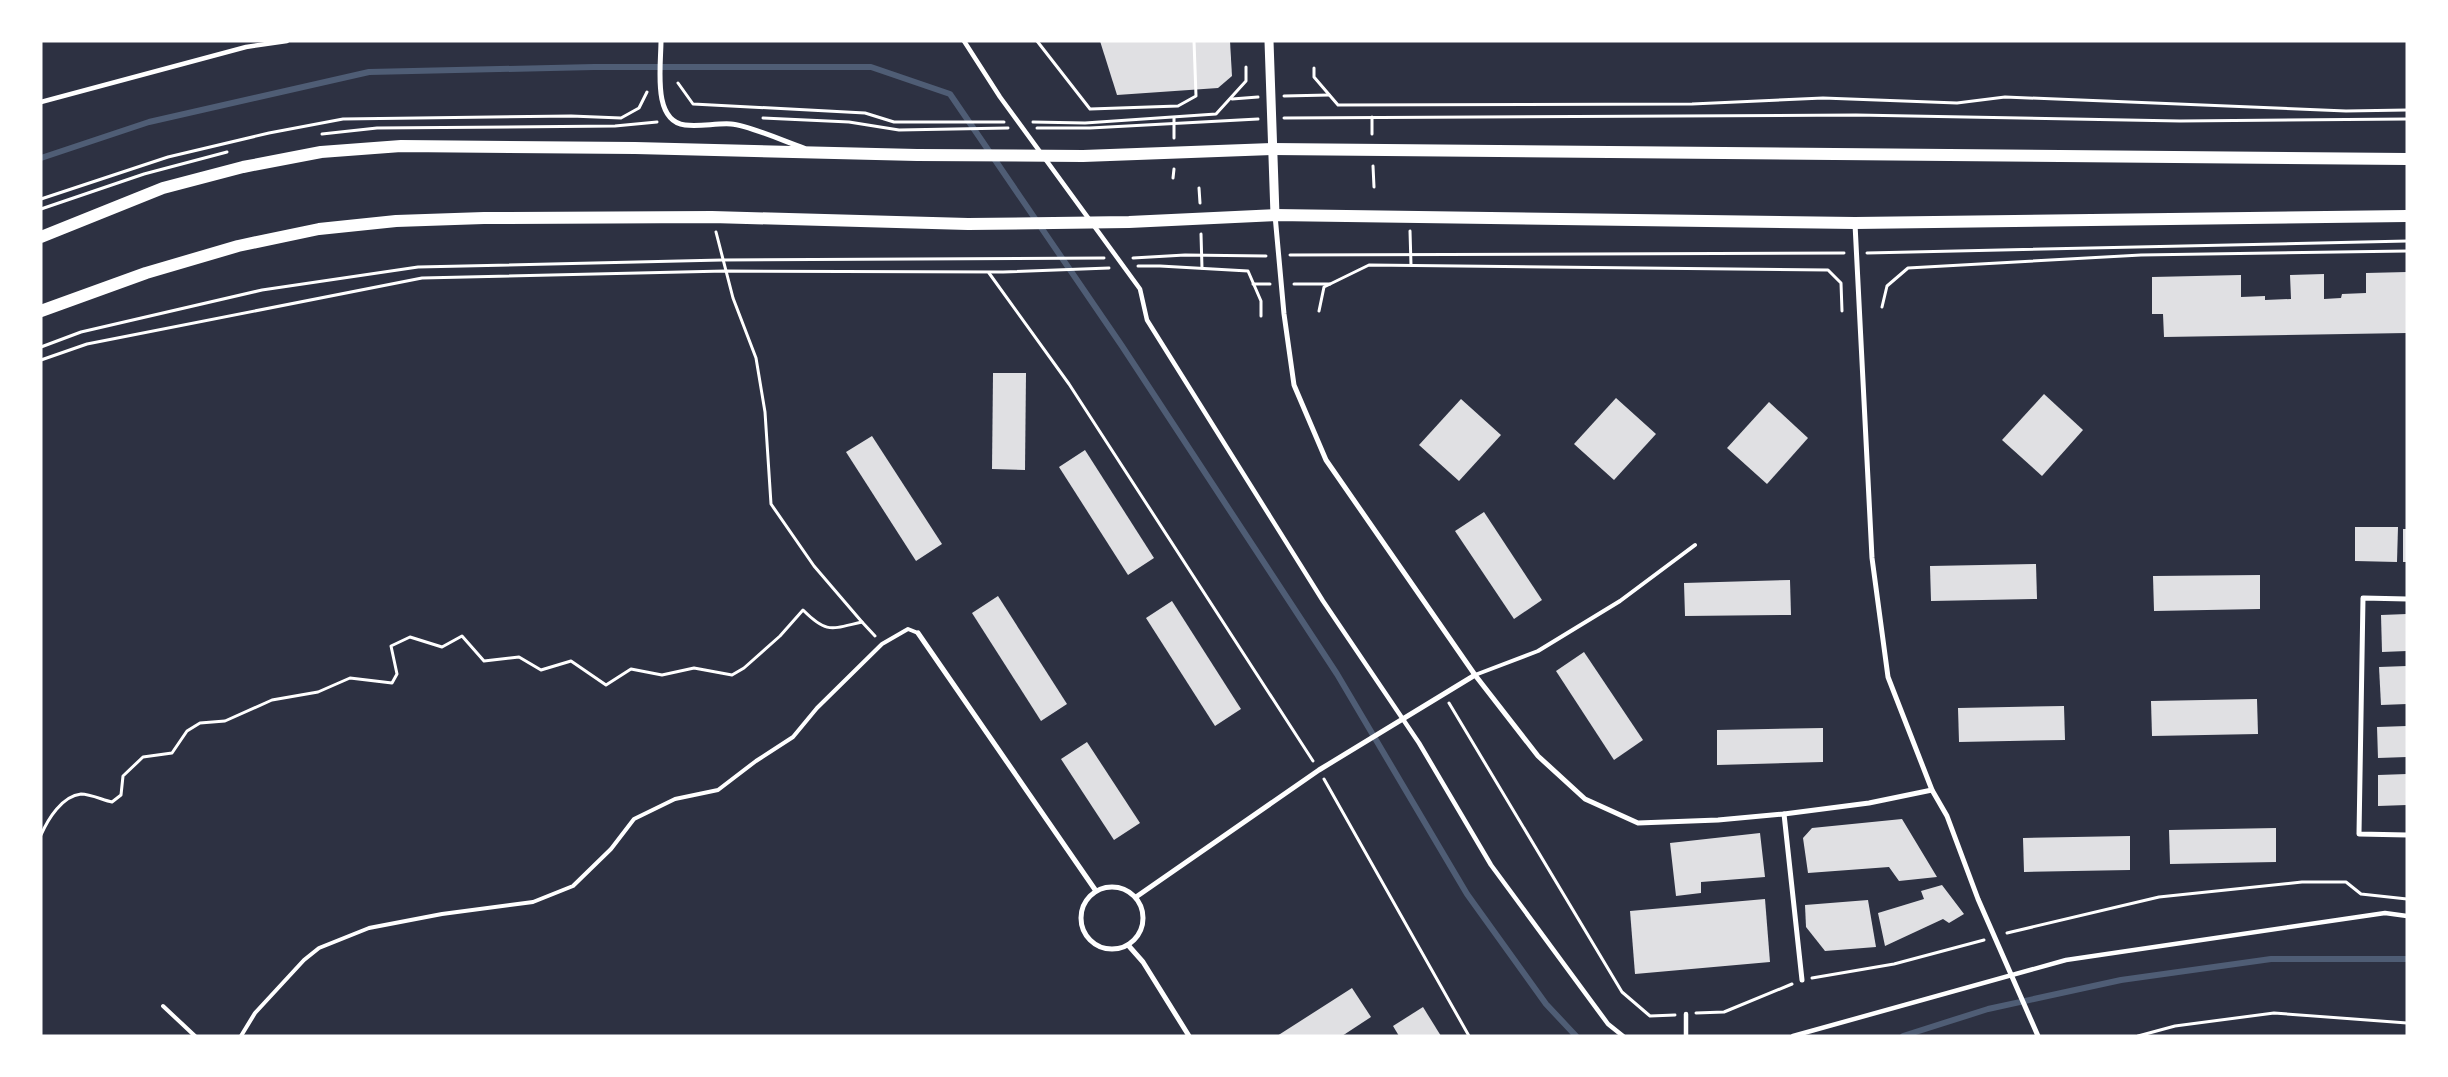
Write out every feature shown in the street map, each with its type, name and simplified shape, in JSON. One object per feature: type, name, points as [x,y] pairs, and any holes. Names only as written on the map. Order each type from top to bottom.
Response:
[{"type":"main road","points":[[41,237],[163,188],[243,167],[321,152],[401,146],[814,151],[917,155],[1083,156],[1272,149],[2407,159]]},
{"type":"main road","points":[[41,311],[156,270],[238,246],[319,229],[396,221],[484,218],[712,217],[968,224],[1129,222],[1275,215],[1855,223],[2407,216]]},
{"type":"street","points":[[41,102],[246,47],[287,41]]},
{"type":"street","points":[[661,41],[661,99],[665,114],[671,120],[684,125],[732,124],[814,151]]},
{"type":"street","points":[[964,41],[1000,97],[1140,289],[1147,320],[1323,601],[1419,743],[1491,865],[1608,1024],[1623,1036]]},
{"type":"street","points":[[1268,41],[1278,256],[1294,385],[1326,460],[1475,675],[1538,756],[1585,799],[1638,823],[1718,820],[1784,814],[1869,803],[1932,790]]},
{"type":"street","points":[[1855,223],[1872,558],[1888,677],[1932,790],[1947,816],[1995,937],[2038,1036]]},
{"type":"street","points":[[2407,598],[2363,598],[2359,834],[2407,835]]},
{"type":"street","points":[[918,633],[1096,891]]},
{"type":"street","points":[[1136,897],[1319,770],[1475,675]]},
{"type":"street","points":[[1784,814],[1802,980]]},
{"type":"street","points":[[1105,888],[1116,888],[1136,897],[1144,919],[1136,938],[1128,945],[1118,949],[1100,948],[1084,934],[1080,918],[1082,907],[1087,898],[1096,891],[1105,888]]},
{"type":"street","points":[[1793,1036],[2066,960],[2385,913],[2407,916]]},
{"type":"street","points":[[1128,945],[1143,962],[1189,1036]]},
{"type":"street","points":[[1686,1014],[1686,1036]]},
{"type":"lane","points":[[1475,675],[1538,651],[1620,601],[1695,545]]},
{"type":"lane","points":[[241,1036],[255,1013],[304,960],[319,948],[369,928],[482,907],[533,902],[573,886],[612,848],[634,820],[675,799],[718,790],[756,761],[793,737],[817,708],[882,644],[908,629],[918,633]]},
{"type":"lane","points":[[162,1006],[195,1036]]},
{"type":"path","points":[[1037,41],[1090,109],[1178,106],[1196,96],[1194,41]]},
{"type":"path","points":[[1030,122],[1085,123],[1216,114],[1246,81],[1246,67]]},
{"type":"path","points":[[1314,68],[1314,77],[1338,105],[1692,104],[1823,98],[1957,103],[2005,97],[2346,111],[2407,110]]},
{"type":"path","points":[[678,83],[693,104],[865,113],[894,122],[1010,122]]},
{"type":"path","points":[[1034,128],[1090,128],[1271,118],[1856,115],[2180,121],[2407,119]]},
{"type":"path","points":[[899,130],[1015,128]]},
{"type":"path","points":[[712,217],[733,298],[756,358],[765,412],[770,504],[814,566],[882,644]]},
{"type":"path","points":[[1124,258],[1185,255],[1856,253],[2407,241]]},
{"type":"path","points":[[1882,308],[1887,286],[1908,268],[2140,255],[2407,251]]},
{"type":"path","points":[[41,346],[81,332],[262,290],[418,267],[722,260],[1114,258]]},
{"type":"path","points":[[1319,311],[1324,287],[1369,265],[1828,270],[1841,283],[1842,311]]},
{"type":"path","points":[[1130,267],[1160,266],[1248,271],[1261,301],[1261,316]]},
{"type":"path","points":[[41,360],[87,344],[422,278],[725,271],[1003,272],[1111,268]]},
{"type":"path","points":[[988,272],[1069,384],[1319,770],[1469,1036]]},
{"type":"path","points":[[41,835],[48,818],[69,799],[82,794],[112,802],[121,794],[123,776],[144,757],[172,753],[187,731],[200,723],[225,721],[272,700],[318,692],[350,678],[392,683],[397,674],[391,646],[410,637],[442,647],[462,636],[484,661],[519,657],[540,670],[571,660],[606,685],[630,669],[662,675],[694,668],[732,675],[744,668],[780,636],[803,610],[818,625],[830,629],[862,622]]},
{"type":"path","points":[[1444,694],[1622,992],[1650,1016],[1724,1012],[1802,980],[1894,964],[2158,897],[2302,882],[2346,882],[2361,894],[2407,899]]},
{"type":"path","points":[[2138,1036],[2175,1026],[2274,1013],[2407,1023]]},
{"type":"building","points":[[1100,41],[1230,41],[1232,76],[1218,88],[1117,95]]},
{"type":"building","points":[[2407,272],[2407,333],[2164,337],[2163,314],[2152,314],[2152,277],[2241,275],[2241,297],[2265,296],[2265,300],[2291,299],[2290,275],[2324,274],[2324,299],[2341,298],[2342,294],[2366,293],[2366,273]]},
{"type":"building","points":[[993,373],[1026,373],[1025,470],[992,469]]},
{"type":"building","points":[[2044,394],[2083,430],[2042,476],[2002,440]]},
{"type":"building","points":[[1616,398],[1656,434],[1614,480],[1574,444]]},
{"type":"building","points":[[1461,399],[1501,435],[1459,481],[1419,445]]},
{"type":"building","points":[[1769,402],[1808,438],[1767,484],[1727,448]]},
{"type":"building","points":[[872,436],[942,544],[916,561],[846,452]]},
{"type":"building","points":[[1085,450],[1154,558],[1128,575],[1059,467]]},
{"type":"building","points":[[1484,512],[1542,600],[1514,619],[1455,531]]},
{"type":"building","points":[[2355,527],[2398,527],[2397,562],[2355,561]]},
{"type":"building","points":[[2403,529],[2407,529],[2407,562],[2403,562]]},
{"type":"building","points":[[2036,564],[2037,599],[1931,601],[1930,566]]},
{"type":"building","points":[[2260,575],[2260,609],[2154,611],[2153,576]]},
{"type":"building","points":[[1790,580],[1791,615],[1685,616],[1684,583]]},
{"type":"building","points":[[998,596],[1067,704],[1041,721],[972,613]]},
{"type":"building","points":[[1172,601],[1241,709],[1215,726],[1146,618]]},
{"type":"building","points":[[2407,614],[2407,651],[2382,652],[2381,615]]},
{"type":"building","points":[[1584,652],[1643,740],[1614,760],[1556,671]]},
{"type":"building","points":[[2407,666],[2407,704],[2381,705],[2379,667]]},
{"type":"building","points":[[2257,699],[2258,734],[2152,736],[2151,701]]},
{"type":"building","points":[[2064,706],[2065,740],[1959,742],[1958,708]]},
{"type":"building","points":[[2407,726],[2407,757],[2378,758],[2377,727]]},
{"type":"building","points":[[1823,728],[1823,762],[1717,765],[1717,730]]},
{"type":"building","points":[[1087,742],[1140,823],[1114,840],[1061,759]]},
{"type":"building","points":[[2407,774],[2407,805],[2378,806],[2378,775]]},
{"type":"building","points":[[1902,819],[1937,877],[1899,881],[1889,867],[1808,873],[1803,838],[1812,828]]},
{"type":"building","points":[[2276,828],[2276,862],[2170,864],[2169,830]]},
{"type":"building","points":[[1760,833],[1765,877],[1701,882],[1701,893],[1676,896],[1670,843]]},
{"type":"building","points":[[2130,836],[2130,870],[2024,872],[2023,838]]},
{"type":"building","points":[[1942,885],[1964,914],[1949,923],[1943,919],[1885,946],[1878,913],[1924,899],[1921,891]]},
{"type":"building","points":[[1765,899],[1770,962],[1635,974],[1630,911]]},
{"type":"building","points":[[1868,900],[1876,947],[1825,951],[1806,927],[1805,905]]},
{"type":"building","points":[[1352,988],[1371,1017],[1342,1036],[1277,1036]]},
{"type":"building","points":[[1423,1007],[1441,1036],[1399,1036],[1393,1026]]},
{"type":"waterway","points":[[41,158],[149,122],[369,72],[594,67],[871,67],[950,94],[1122,346],[1337,674],[1467,894],[1546,1004],[1576,1036]]},
{"type":"waterway","points":[[1903,1036],[1988,1009],[2121,980],[2271,959],[2407,959]]}]
